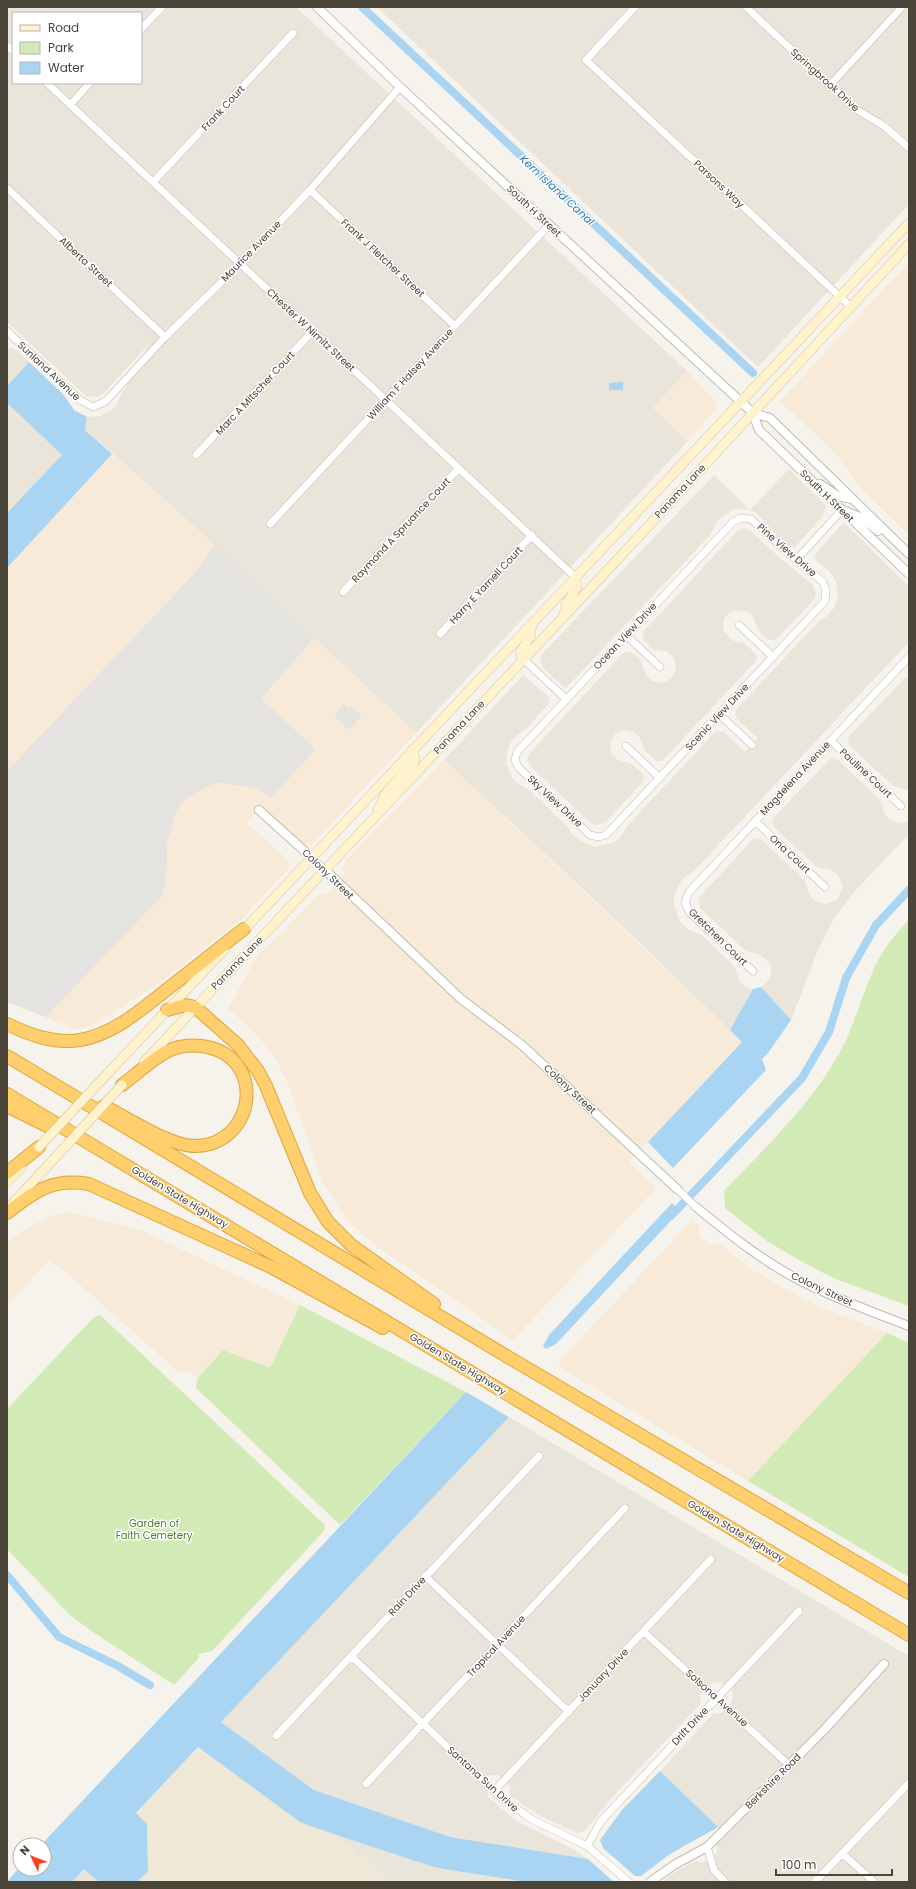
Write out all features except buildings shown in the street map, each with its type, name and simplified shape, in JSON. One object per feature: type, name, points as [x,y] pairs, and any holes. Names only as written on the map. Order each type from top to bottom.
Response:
[{"type":"highway","points":[[7,1024],[22,1031],[50,1040],[80,1040],[96,1036],[112,1029],[128,1019],[244,929]]},
{"type":"highway","points":[[167,1010],[186,1005],[195,1007],[238,1045],[258,1070],[310,1193],[318,1208],[333,1228],[351,1245],[508,1357]]},
{"type":"highway","points":[[7,1056],[168,1139],[184,1145],[205,1145],[223,1138],[237,1124],[245,1108],[247,1098],[245,1078],[240,1068],[229,1056],[214,1048],[194,1046],[182,1047],[169,1051],[122,1085]]},
{"type":"highway","points":[[7,1056],[508,1357],[909,1593]]},
{"type":"highway","name":"Golden State Highway","points":[[7,1094],[909,1635]]},
{"type":"highway","points":[[7,1106],[153,1181]]},
{"type":"highway","points":[[7,1173],[39,1147]]},
{"type":"highway","points":[[7,1213],[30,1194],[52,1184],[71,1182],[89,1184],[271,1267],[490,1383]]},
{"type":"main road","name":"Panama Lane","points":[[7,1182],[108,1072],[909,223]]},
{"type":"main road","name":"Panama Lane","points":[[7,1209],[195,1007],[564,616],[909,244]]},
{"type":"main road","points":[[564,616],[567,603],[577,587],[574,577]]},
{"type":"main road","points":[[523,659],[520,652],[530,637],[532,623]]},
{"type":"main road","points":[[376,815],[386,793],[414,762],[416,758],[412,750]]},
{"type":"street","points":[[142,28],[162,7]]},
{"type":"street","name":"South H Street","points":[[317,7],[400,87],[753,413],[770,418],[851,499],[909,554]]},
{"type":"street","name":"Parsons Way","points":[[635,7],[586,60],[851,307]]},
{"type":"street","name":"Springbrook Drive","points":[[746,7],[854,108],[884,126],[909,148]]},
{"type":"street","points":[[830,85],[902,7]]},
{"type":"street","name":"Frank Court","points":[[154,182],[293,33]]},
{"type":"street","name":"Chester W Nimitz Street","points":[[48,84],[532,535],[574,577]]},
{"type":"street","points":[[70,104],[89,84]]},
{"type":"street","name":"Maurice Avenue","points":[[93,407],[106,400],[165,337],[240,264],[310,190],[400,87]]},
{"type":"street","name":"Alberta Street","points":[[7,188],[165,337]]},
{"type":"street","name":"Frank J Fletcher Street","points":[[310,190],[455,326]]},
{"type":"street","name":"William F Halsey Avenue","points":[[270,524],[549,225]]},
{"type":"street","name":"Marc A Mitscher Court","points":[[196,455],[313,331]]},
{"type":"street","name":"Sunland Avenue","points":[[8,335],[80,400],[93,407]]},
{"type":"street","name":"South H Street","points":[[753,413],[759,430],[909,574]]},
{"type":"street","name":"Raymond A Spruance Court","points":[[343,592],[459,468]]},
{"type":"street","points":[[804,474],[838,496],[851,499]]},
{"type":"street","points":[[797,559],[842,510],[860,517],[909,554]]},
{"type":"street","name":"Pine View Drive","points":[[741,518],[751,519],[823,582],[826,590]]},
{"type":"street","name":"Ocean View Drive","points":[[515,760],[517,752],[566,699],[733,522],[741,518]]},
{"type":"street","name":"Harry E Yarnell Court","points":[[440,634],[532,535]]},
{"type":"street","name":"Scenic View Drive","points":[[599,837],[606,835],[825,601],[826,590]]},
{"type":"street","points":[[739,625],[773,657]]},
{"type":"street","points":[[626,635],[660,667]]},
{"type":"street","points":[[523,659],[566,699]]},
{"type":"street","name":"Magdelena Avenue","points":[[685,902],[689,892],[908,660]]},
{"type":"street","points":[[719,714],[752,745]]},
{"type":"street","name":"Pauline Court","points":[[831,741],[901,806]]},
{"type":"street","points":[[626,746],[660,778]]},
{"type":"street","name":"Sky View Drive","points":[[515,760],[518,767],[590,835],[599,837]]},
{"type":"street","name":"Colony Street","points":[[259,810],[325,870],[461,1000],[522,1045],[696,1207],[743,1245],[798,1280],[909,1326]]},
{"type":"street","name":"Ona Court","points":[[755,821],[825,887]]},
{"type":"street","name":"Gretchen Court","points":[[685,902],[689,912],[754,971]]},
{"type":"street","name":"Rain Drive","points":[[276,1736],[539,1456]]},
{"type":"street","name":"Tropical Avenue","points":[[366,1784],[625,1508]]},
{"type":"street","name":"January Drive","points":[[494,1791],[711,1559]]},
{"type":"street","points":[[425,1576],[569,1712]]},
{"type":"street","name":"Drift Drive","points":[[587,1846],[601,1821],[799,1611]]},
{"type":"street","name":"Solsona Avenue","points":[[644,1632],[789,1765]]},
{"type":"street","name":"Santana Sun Drive","points":[[351,1656],[494,1791],[519,1812],[532,1820],[587,1846],[629,1882]]},
{"type":"street","name":"Berkshire Road","points":[[650,1882],[674,1865],[707,1847],[789,1765],[884,1664]]},
{"type":"street","points":[[815,1882],[909,1783]]},
{"type":"street","points":[[707,1847],[714,1870],[725,1882]]},
{"type":"street","points":[[843,1854],[874,1882]]},
{"type":"shaded area","points":[[7,7],[296,7],[687,371],[653,408],[688,441],[416,733],[215,545],[85,429],[87,417],[100,416],[115,407],[149,344],[103,394],[95,397],[86,396],[7,322]]},
{"type":"shaded area","points":[[377,7],[909,7],[909,204],[758,367]]},
{"type":"shaded area","points":[[909,262],[909,534],[861,489],[835,453],[780,401]]},
{"type":"shaded area","points":[[7,349],[15,349],[29,362],[7,386]]},
{"type":"shaded area","points":[[687,371],[719,405],[688,441],[653,408]]},
{"type":"shaded area","points":[[7,403],[62,455],[7,513]]},
{"type":"shaded area","points":[[112,454],[215,545],[416,733],[312,844],[307,846],[302,845],[261,808],[247,823],[288,860],[288,869],[241,920],[159,983],[97,1023],[76,1030],[7,1001],[7,568]]},
{"type":"shaded area","points":[[789,469],[826,506],[823,516],[795,547],[790,547],[781,541],[758,514],[750,510]]},
{"type":"shaded area","points":[[714,475],[750,510],[734,509],[718,520],[711,534],[568,686],[564,687],[543,668],[540,658],[542,654]]},
{"type":"shaded area","points":[[845,523],[909,587],[909,642],[694,871],[684,878],[678,886],[674,897],[674,906],[680,921],[687,929],[702,935],[734,966],[740,982],[746,987],[753,989],[730,1030],[601,906],[444,760],[523,675],[548,696],[550,702],[527,728],[517,735],[511,742],[508,749],[506,763],[512,777],[516,782],[529,790],[567,826],[572,834],[582,842],[596,847],[612,843],[619,839],[629,824],[716,731],[724,732],[745,752],[758,738],[737,719],[735,714],[737,709],[817,623],[827,616],[834,608],[838,595],[836,581],[828,570],[816,561],[814,556],[839,527]]},
{"type":"shaded area","points":[[744,528],[750,531],[813,585],[816,594],[814,600],[775,640],[768,640],[758,630],[753,616],[748,612],[735,610],[729,613],[724,619],[723,627],[725,633],[734,641],[744,643],[755,653],[757,657],[756,661],[662,761],[656,761],[645,751],[640,738],[634,732],[624,730],[615,734],[610,744],[612,755],[618,760],[630,763],[642,773],[644,778],[642,783],[605,823],[596,825],[591,823],[530,766],[527,760],[529,754],[624,652],[631,652],[641,661],[646,675],[652,681],[663,683],[672,678],[676,668],[674,658],[667,652],[653,649],[643,639],[643,632],[738,530]]},
{"type":"shaded area","points":[[215,545],[314,638],[261,699],[316,749],[271,797],[256,788],[216,782],[186,798],[177,810],[167,843],[166,882],[161,897],[46,1017],[7,1002],[7,771],[177,592],[198,569]]},
{"type":"shaded area","points":[[906,677],[909,677],[909,790],[893,786],[850,746],[848,741],[849,736]]},
{"type":"shaded area","points":[[344,704],[349,708],[351,706],[362,716],[349,730],[334,716]]},
{"type":"shaded area","points":[[831,758],[837,759],[880,800],[885,814],[889,819],[897,823],[909,822],[909,834],[855,891],[833,920],[818,950],[791,1020],[761,987],[767,982],[771,975],[771,968],[768,961],[760,955],[746,951],[700,908],[698,899],[752,840],[757,838],[762,840],[805,881],[809,894],[815,901],[826,904],[838,899],[843,887],[838,875],[831,870],[817,867],[774,827],[772,822],[774,817]]},
{"type":"shaded area","points":[[444,760],[742,1041],[629,1162],[656,1188],[513,1340],[371,1242],[346,1219],[323,1183],[288,1084],[277,1061],[258,1036],[228,1008],[260,952],[280,935],[318,895],[321,893],[328,894],[346,873],[343,869],[346,860]]},
{"type":"shaded area","points":[[69,1212],[140,1230],[300,1305],[270,1369],[223,1350],[197,1379],[189,1371],[180,1373],[62,1269],[49,1260],[7,1306],[7,1241],[47,1217]]},
{"type":"shaded area","points":[[692,1220],[699,1226],[700,1237],[711,1245],[722,1245],[748,1267],[783,1288],[818,1306],[887,1333],[748,1481],[558,1366],[567,1353]]},
{"type":"shaded area","points":[[509,1417],[909,1656],[909,1882],[662,1882],[670,1875],[696,1861],[703,1863],[717,1853],[718,1827],[660,1771],[713,1714],[721,1713],[732,1701],[733,1692],[721,1682],[712,1683],[701,1694],[700,1704],[609,1801],[585,1831],[577,1833],[541,1816],[510,1796],[510,1786],[498,1775],[489,1775],[488,1797],[517,1821],[571,1848],[588,1859],[450,1837],[314,1790],[221,1722]]},
{"type":"shaded area","points":[[198,1747],[300,1821],[339,1836],[389,1882],[137,1882],[148,1870],[147,1825],[136,1814]]},
{"type":"shaded area","points":[[339,1836],[434,1867],[527,1882],[389,1882]]},
{"type":"shaded area","points":[[84,1869],[99,1882],[72,1882]]},
{"type":"green space","points":[[909,919],[909,1306],[831,1277],[768,1242],[725,1208],[724,1191],[801,1108],[828,1071],[845,1042],[876,964],[889,944]]},
{"type":"green space","points":[[300,1305],[466,1392],[340,1525],[196,1388],[197,1379],[223,1350],[270,1368]]},
{"type":"green space","name":"Garden of Faith Cemetery","points":[[100,1315],[325,1525],[324,1531],[212,1651],[199,1654],[198,1659],[174,1685],[90,1630],[70,1615],[7,1549],[7,1409],[94,1317]]},
{"type":"green space","points":[[887,1333],[909,1343],[909,1577],[748,1481]]},
{"type":"water","points":[[29,362],[63,394],[74,410],[87,417],[85,430],[112,454],[7,568],[7,513],[62,455],[7,403],[7,386]]},
{"type":"water","points":[[623,382],[623,390],[609,390],[609,383]]},
{"type":"water","points":[[761,987],[791,1020],[768,1053],[762,1059],[766,1070],[673,1168],[648,1142],[742,1042],[730,1030],[753,989]]},
{"type":"water","points":[[672,1203],[680,1211],[556,1344],[546,1349],[543,1346],[549,1335]]},
{"type":"water","points":[[466,1392],[509,1417],[221,1722],[314,1790],[450,1837],[588,1859],[614,1882],[527,1882],[434,1867],[300,1822],[198,1747],[136,1813],[147,1824],[148,1871],[137,1882],[99,1882],[84,1869],[72,1882],[7,1882],[12,1876],[52,1877],[52,1837],[49,1837]]},
{"type":"water","points":[[660,1771],[718,1827],[670,1854],[641,1876],[635,1876],[603,1848],[600,1840],[622,1810]]},
{"type":"waterway","name":"Kern Island Canal","points":[[362,7],[753,373]]},
{"type":"waterway","points":[[671,1216],[802,1078],[829,1032],[846,978],[876,925],[909,890]]},
{"type":"waterway","points":[[7,1575],[59,1637],[116,1665],[150,1685]]}]
